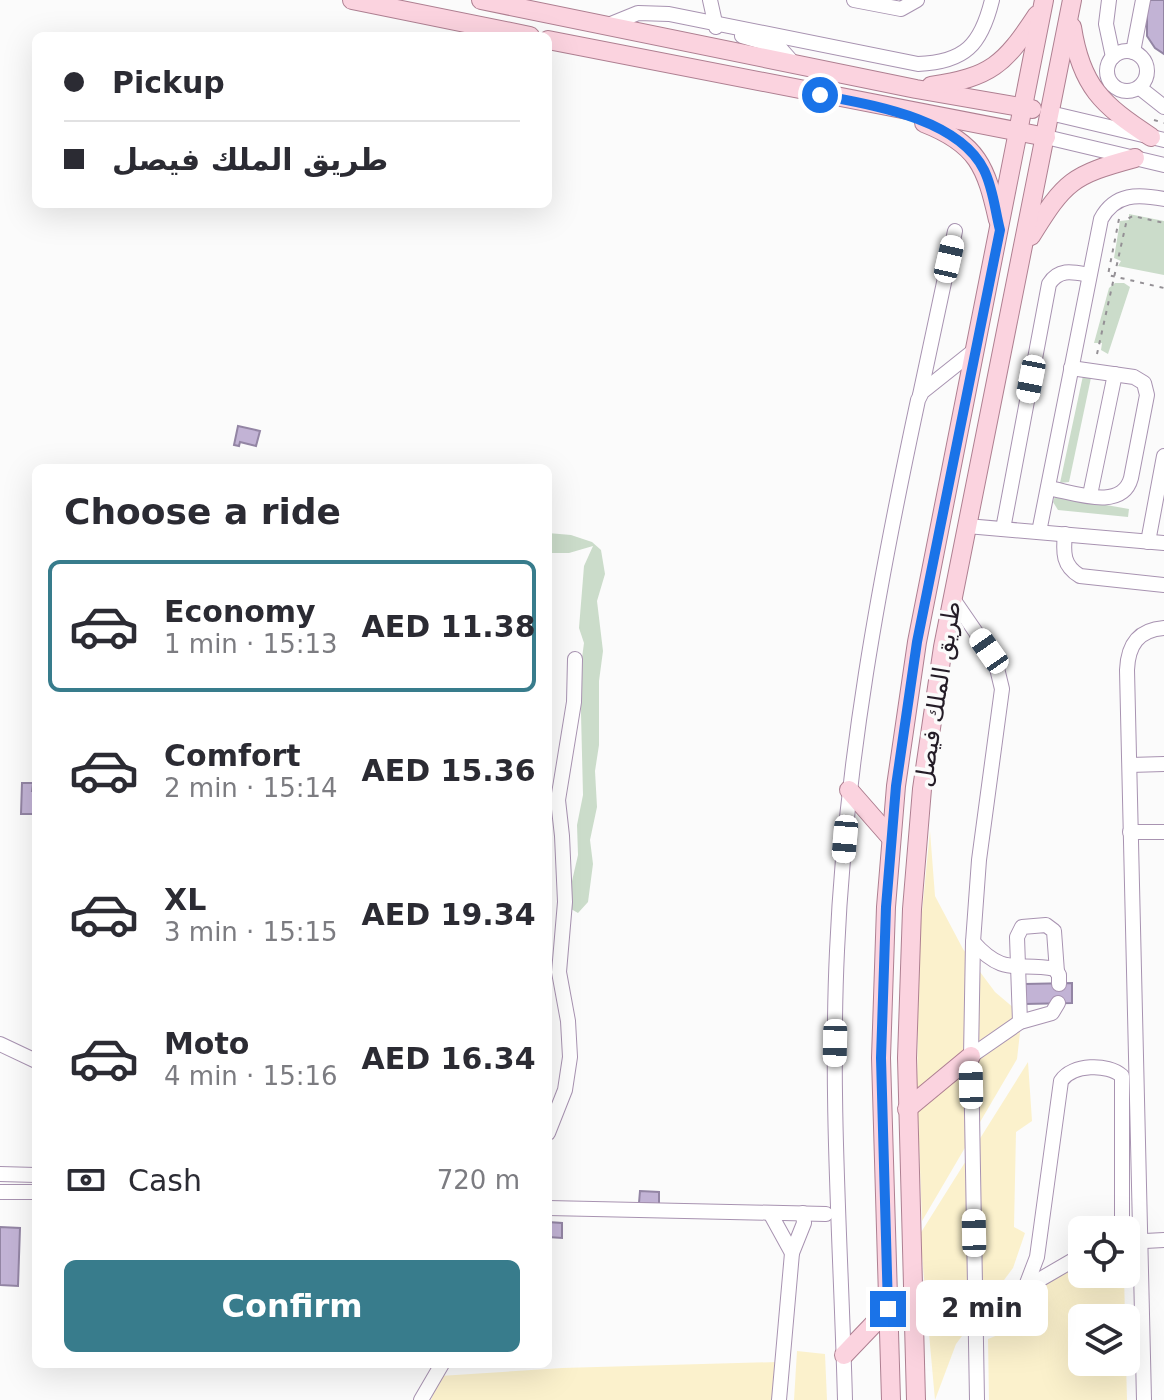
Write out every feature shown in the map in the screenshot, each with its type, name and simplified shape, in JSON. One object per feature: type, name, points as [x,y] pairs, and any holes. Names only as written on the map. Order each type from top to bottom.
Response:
[{"type":"main road","points":[[352,0],[510,32]]},
{"type":"main road","points":[[481,0],[562,8],[606,26],[1050,113]]},
{"type":"main road","points":[[916,89],[961,82],[994,67],[1013,50],[1044,2]]},
{"type":"main road","name":"طريق الملك فيصل","points":[[891,1400],[881,1058],[891,838],[911,678],[1044,2]]},
{"type":"main road","points":[[1071,6],[1078,58],[1090,86],[1112,111],[1156,132]]},
{"type":"main road","name":"طريق الملك فيصل","points":[[916,1400],[907,1109],[909,984],[916,849],[928,741],[967,526],[1071,6]]},
{"type":"main road","points":[[552,41],[1046,137]]},
{"type":"main road","points":[[880,107],[945,132],[964,144],[985,171],[1000,230]]},
{"type":"main road","points":[[1025,245],[1050,204],[1065,187],[1084,173],[1135,158]]},
{"type":"main road","points":[[849,790],[891,838]]},
{"type":"main road","points":[[907,1109],[971,1056]]},
{"type":"main road","points":[[844,1355],[888,1309]]},
{"type":"street","points":[[854,0],[884,3],[901,9],[917,0]]},
{"type":"street","points":[[606,26],[638,13],[692,17],[918,64],[936,63],[956,58],[973,47],[986,24],[992,0]]},
{"type":"street","points":[[1109,0],[1106,24],[1113,57],[1107,72],[1114,86],[1124,91],[1140,88]]},
{"type":"street","points":[[1133,52],[1143,0]]},
{"type":"street","points":[[710,2],[713,21],[719,30],[779,47],[794,64]]},
{"type":"street","points":[[692,17],[704,12],[710,2]]},
{"type":"street","points":[[1113,57],[1123,52],[1133,52],[1143,58],[1147,74],[1140,88]]},
{"type":"street","points":[[1147,74],[1164,77]]},
{"type":"street","points":[[1140,88],[1164,107]]},
{"type":"street","points":[[1050,113],[1156,132]]},
{"type":"street","points":[[1046,137],[1164,165]]},
{"type":"street","points":[[1039,532],[1098,226],[1110,206],[1130,195],[1164,199]]},
{"type":"street","points":[[845,1400],[834,1074],[838,935],[849,790],[876,610],[955,231]]},
{"type":"street","points":[[1003,529],[1049,284],[1063,272],[1089,275]]},
{"type":"street","points":[[930,342],[939,359],[957,365]]},
{"type":"street","points":[[920,395],[976,349]]},
{"type":"street","points":[[1048,488],[1118,497],[1127,489],[1147,395],[1146,387],[1138,378],[1071,368]]},
{"type":"street","points":[[1090,495],[1115,374]]},
{"type":"street","points":[[1148,542],[1164,456]]},
{"type":"street","points":[[967,526],[1164,543]]},
{"type":"street","points":[[1065,534],[1064,558],[1070,569],[1080,576],[1164,585]]},
{"type":"street","points":[[953,599],[995,660],[1002,689],[983,817],[973,942],[971,1056],[977,1400]]},
{"type":"street","points":[[1133,1216],[1128,653],[1139,636],[1152,629],[1164,628]]},
{"type":"street","points":[[552,1123],[563,1097],[570,1057],[568,1021],[559,972],[565,902],[558,800],[574,702],[575,659]]},
{"type":"street","points":[[1130,765],[1164,764]]},
{"type":"street","points":[[1130,832],[1164,832]]},
{"type":"street","points":[[973,942],[994,960],[1018,968],[1051,968],[1058,978],[1056,934],[1046,925],[1026,925],[1019,930],[1018,968],[1020,1022]]},
{"type":"street","points":[[971,1056],[1020,1022],[1052,1013],[1058,1003]]},
{"type":"street","points":[[0,1044],[32,1059]]},
{"type":"street","points":[[1024,1291],[1037,1257],[1061,1081],[1072,1071],[1108,1067],[1122,1076],[1122,1216]]},
{"type":"street","points":[[0,1174],[32,1175]]},
{"type":"street","points":[[0,1192],[32,1192]]},
{"type":"street","points":[[552,1208],[826,1214]]},
{"type":"street","points":[[770,1213],[792,1253]]},
{"type":"street","points":[[779,1400],[792,1253],[804,1223],[803,1213]]},
{"type":"street","points":[[1140,1241],[1164,1240]]},
{"type":"street","points":[[976,1322],[992,1318],[1024,1291],[1068,1264]]},
{"type":"street","points":[[1136,1288],[1144,1400]]},
{"type":"street","points":[[421,1400],[440,1368]]},
{"type":"path","points":[[1156,132],[1164,123]]},
{"type":"path","points":[[1097,354],[1127,219],[1133,216],[1164,223]]},
{"type":"path","points":[[1119,218],[1108,275],[1164,288]]},
{"type":"green space","points":[[1129,214],[1164,221],[1164,275],[1118,266],[1121,261],[1114,258],[1120,221],[1129,220]]},
{"type":"green space","points":[[1115,283],[1130,287],[1108,354],[1101,350],[1102,343],[1094,343],[1109,288]]},
{"type":"green space","points":[[1084,371],[1092,373],[1069,482],[1060,483]]},
{"type":"green space","points":[[1055,496],[1129,509],[1128,517],[1058,510],[1053,502]]},
{"type":"green space","points":[[552,533],[571,535],[592,542],[601,550],[605,574],[597,601],[603,651],[595,771],[597,807],[590,840],[593,864],[588,902],[578,913],[571,909],[569,894],[578,855],[577,825],[583,795],[580,673],[584,643],[579,628],[584,566],[593,546],[569,553],[552,553]]},
{"type":"sand","points":[[930,831],[935,896],[963,949],[995,992],[1022,1015],[1017,1059],[922,1221],[917,1089],[919,943]]},
{"type":"sand","points":[[1028,1062],[1032,1121],[1016,1132],[1014,1227],[1025,1233],[1013,1268],[956,1344],[935,1400],[920,1234]]},
{"type":"sand","points":[[1068,1268],[1068,1288],[1124,1288],[1125,1304],[1068,1304],[1068,1376],[1126,1376],[1127,1400],[989,1400],[988,1339],[1010,1330],[1031,1296]]},
{"type":"sand","points":[[797,1351],[825,1354],[827,1400],[794,1400]]},
{"type":"sand","points":[[777,1362],[773,1400],[431,1400],[440,1376],[562,1368]]},
{"type":"building","points":[[1147,0],[1164,0],[1164,54],[1155,48],[1147,36]]},
{"type":"building","points":[[238,426],[260,431],[256,446],[240,442],[239,446],[234,445]]},
{"type":"building","points":[[22,783],[32,783],[32,814],[21,814]]},
{"type":"building","points":[[1072,983],[1072,1003],[1025,1004],[1025,984]]},
{"type":"building","points":[[640,1191],[659,1192],[659,1204],[639,1203]]},
{"type":"building","points":[[552,1222],[562,1223],[562,1238],[552,1237]]},
{"type":"building","points":[[0,1227],[20,1228],[18,1286],[0,1285]]},
{"type":"route","points":[[820,95],[880,107],[955,137],[985,171],[1000,230],[917,642],[896,786],[886,907],[881,1058],[888,1309]]}]
